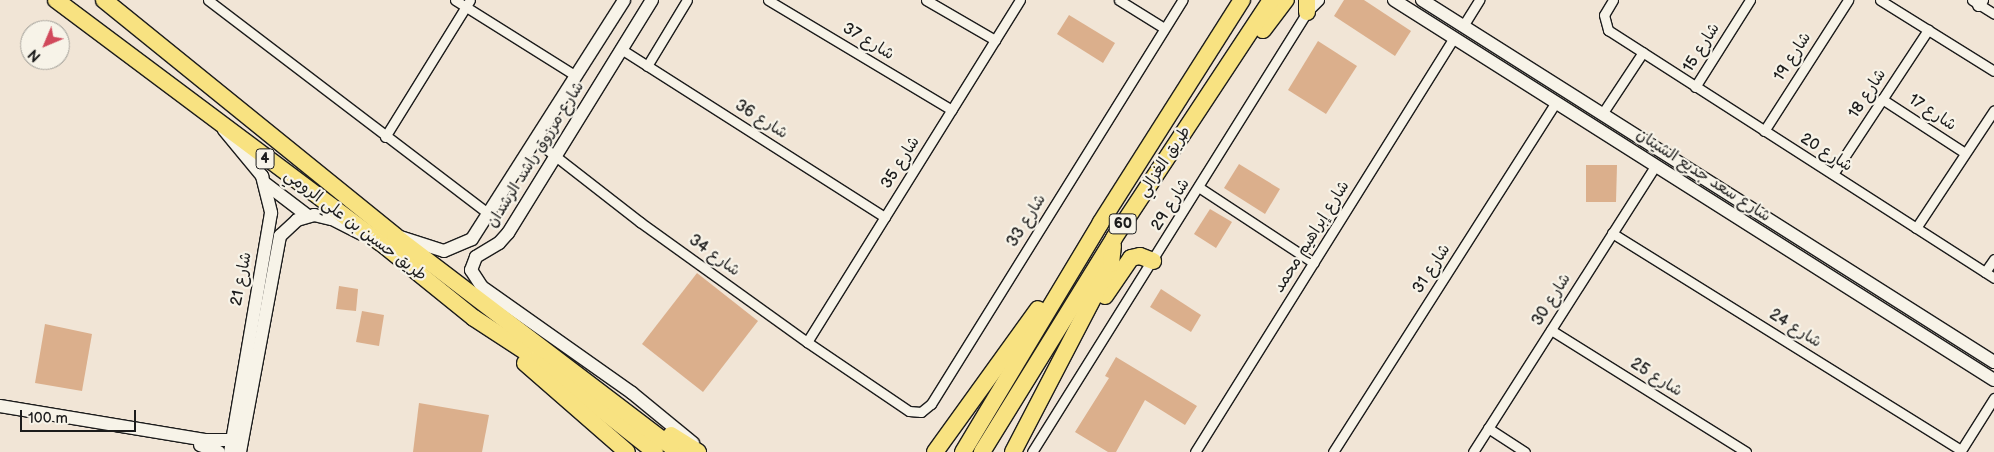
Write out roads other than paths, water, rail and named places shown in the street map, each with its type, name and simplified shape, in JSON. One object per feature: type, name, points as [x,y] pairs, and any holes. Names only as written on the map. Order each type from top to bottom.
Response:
[{"type":"highway","name":"طريق حسين بن علي الرومي","points":[[56,0],[222,128],[380,242],[474,318],[537,359],[655,452]]},
{"type":"highway","name":"طريق حسين بن علي الرومي","points":[[104,0],[395,236],[679,452]]},
{"type":"highway","points":[[1224,28],[1237,0]]},
{"type":"highway","name":"طريق الغزالي","points":[[963,452],[1101,222],[1242,0]]},
{"type":"highway","name":"طريق الغزالي","points":[[982,452],[1114,238],[1223,76],[1271,0]]},
{"type":"highway","points":[[1223,76],[1286,0]]},
{"type":"highway","points":[[1272,18],[1294,0]]},
{"type":"highway","points":[[937,448],[1101,222]]},
{"type":"highway","points":[[1012,452],[1111,264],[1114,238]]},
{"type":"highway","points":[[1069,346],[1089,322],[1127,261],[1140,256],[1153,261]]},
{"type":"highway","points":[[474,318],[627,452]]},
{"type":"highway","points":[[583,379],[698,452]]},
{"type":"street","points":[[208,0],[490,215]]},
{"type":"street","points":[[456,0],[468,3],[576,76]]},
{"type":"street","name":"شارع مرزوق راشد الرشدان","points":[[395,236],[444,251],[466,244],[480,230],[624,0]]},
{"type":"street","name":"شارع مرزوق راشد الرشدان","points":[[652,0],[502,240],[489,248],[472,263],[476,283],[659,413],[702,452]]},
{"type":"street","points":[[647,66],[687,0]]},
{"type":"street","name":"شارع 37","points":[[768,0],[952,110]]},
{"type":"street","points":[[926,0],[995,40]]},
{"type":"street","name":"شارع 35","points":[[808,342],[1020,0]]},
{"type":"street","points":[[1119,0],[1164,28]]},
{"type":"street","name":"شارع 33","points":[[878,391],[909,412],[921,412],[931,404],[1182,0]]},
{"type":"street","name":"شارع 29","points":[[1032,452],[1200,188],[1307,6],[1319,0]]},
{"type":"street","name":"شارع سعد جديع الشيتان","points":[[1394,0],[1656,165],[1835,282],[1994,380]]},
{"type":"street","points":[[1409,10],[1418,8],[1421,0]]},
{"type":"street","name":"شارع سعد جديع الشيتان","points":[[1421,0],[1843,269],[1994,362]]},
{"type":"street","points":[[1463,26],[1479,0]]},
{"type":"street","name":"شارع 20","points":[[1613,0],[1604,15],[1608,30],[1994,278]]},
{"type":"street","name":"شارع 15","points":[[1695,87],[1750,0]]},
{"type":"street","name":"شارع 19","points":[[1764,131],[1848,0]]},
{"type":"street","points":[[1880,0],[1994,71]]},
{"type":"street","points":[[1978,2],[1994,14]]},
{"type":"street","points":[[386,136],[468,3]]},
{"type":"street","points":[[1439,28],[1438,17],[1448,16]]},
{"type":"street","name":"شارع 18","points":[[1833,174],[1928,30]]},
{"type":"street","name":"شارع إبراهيم محمد","points":[[1195,452],[1454,38]]},
{"type":"street","name":"شارع 36","points":[[621,49],[885,217]]},
{"type":"street","points":[[1602,114],[1643,52]]},
{"type":"street","name":"شارع 17","points":[[1882,99],[1965,153]]},
{"type":"street","name":"شارع 31","points":[[1333,452],[1556,102]]},
{"type":"street","name":"شارع 17","points":[[1916,228],[1994,110]]},
{"type":"street","name":"شارع 21","points":[[222,128],[266,184],[271,213],[269,251],[236,446]]},
{"type":"street","name":"شارع 34","points":[[536,141],[640,222],[878,391]]},
{"type":"street","name":"شارع 30","points":[[1473,452],[1656,165]]},
{"type":"street","points":[[510,183],[525,184],[530,197]]},
{"type":"street","points":[[266,184],[308,216],[326,217],[380,242]]},
{"type":"street","points":[[1200,188],[1314,262]]},
{"type":"street","name":"شارع 21","points":[[269,251],[287,227],[308,216]]},
{"type":"street","points":[[480,230],[481,242],[489,248]]},
{"type":"street","name":"شارع 24","points":[[1612,233],[1960,451]]},
{"type":"street","points":[[1814,267],[1822,265],[1822,255]]},
{"type":"street","points":[[1985,272],[1994,259]]},
{"type":"street","points":[[1835,282],[1835,273],[1843,269]]},
{"type":"street","name":"شارع 25","points":[[1551,330],[1746,452]]},
{"type":"street","points":[[1960,451],[1994,398]]},
{"type":"street","points":[[0,406],[236,446]]},
{"type":"street","points":[[0,411],[207,446],[219,452]]},
{"type":"street","points":[[1488,428],[1525,452]]}]
